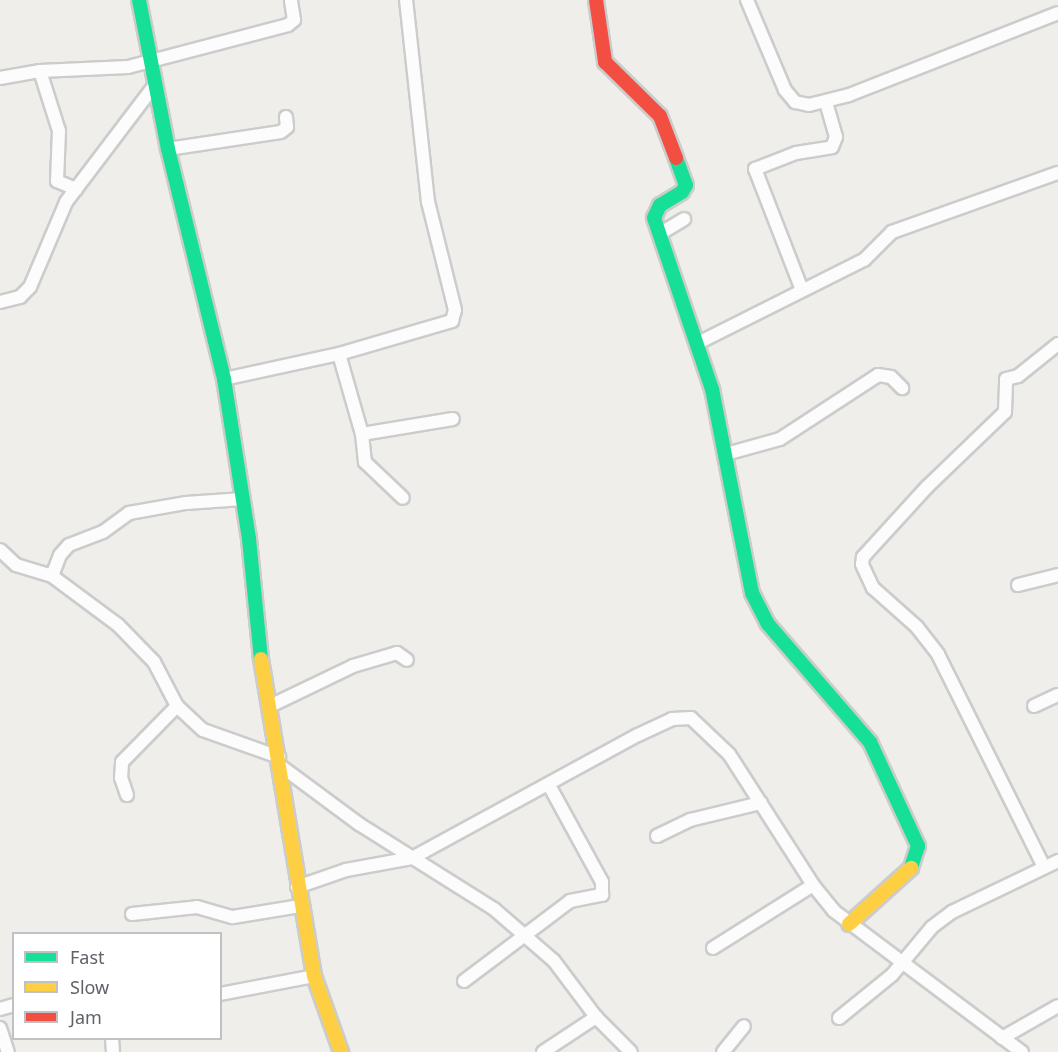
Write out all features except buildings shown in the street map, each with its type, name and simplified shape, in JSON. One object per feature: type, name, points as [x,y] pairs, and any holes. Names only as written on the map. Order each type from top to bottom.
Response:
[{"type":"street","points":[[139,0],[168,149],[203,281],[224,380],[243,499],[260,653],[281,762],[300,906],[314,976],[341,1052]]},
{"type":"street","points":[[0,78],[40,71],[110,71],[292,24],[291,0]]},
{"type":"street","points":[[224,380],[339,354],[452,321],[455,310],[428,202],[406,0]]},
{"type":"street","points":[[596,0],[604,62],[660,116],[686,185],[682,192],[655,211],[698,343],[726,454],[745,562],[760,612],[870,742],[918,846],[913,866],[849,924]]},
{"type":"street","points":[[747,0],[785,90],[795,102],[809,105],[826,102],[1058,13]]},
{"type":"street","points":[[40,71],[59,131],[57,181],[76,189]]},
{"type":"street","points":[[0,302],[20,297],[30,287],[58,217],[76,189],[154,86]]},
{"type":"street","points":[[802,290],[780,226],[754,174],[755,168],[768,162],[832,147],[836,137],[826,102]]},
{"type":"street","points":[[168,149],[281,132],[287,127],[286,117]]},
{"type":"street","points":[[698,343],[864,260],[892,232],[1058,172]]},
{"type":"street","points":[[661,233],[684,219]]},
{"type":"street","points":[[1044,867],[938,654],[917,627],[873,588],[862,564],[863,558],[919,495],[1005,411],[1006,379],[1018,376],[1058,344]]},
{"type":"street","points":[[339,354],[362,434],[367,467],[403,498]]},
{"type":"street","points":[[726,454],[780,439],[878,375],[891,377],[902,388]]},
{"type":"street","points":[[362,434],[453,419]]},
{"type":"street","points":[[52,576],[60,555],[69,545],[103,532],[129,513],[186,503],[243,499]]},
{"type":"street","points":[[0,550],[16,566],[52,576],[118,625],[143,650],[160,672],[177,706],[203,730],[281,762],[412,858],[494,909],[524,933],[554,962],[596,1017],[631,1052]]},
{"type":"street","points":[[1018,585],[1058,575]]},
{"type":"street","points":[[270,706],[353,666],[397,653],[408,660]]},
{"type":"street","points":[[1034,706],[1058,694]]},
{"type":"street","points":[[128,795],[121,778],[122,762],[177,706]]},
{"type":"street","points":[[297,887],[346,870],[412,858],[638,735],[682,716],[703,726],[729,754],[813,885],[849,924],[1022,1052]]},
{"type":"street","points":[[259,752],[277,741]]},
{"type":"street","points":[[464,981],[524,933],[570,901],[579,897],[596,897],[604,889],[549,785]]},
{"type":"street","points":[[657,836],[690,820],[761,803]]},
{"type":"street","points":[[839,1018],[901,963],[932,927],[952,912],[1058,861]]},
{"type":"street","points":[[713,948],[813,885]]},
{"type":"street","points":[[132,914],[197,907],[233,917],[300,906]]},
{"type":"street","points":[[222,994],[314,976]]},
{"type":"street","points":[[1002,1038],[1058,1006]]},
{"type":"street","points":[[543,1052],[596,1017]]},
{"type":"street","points":[[723,1052],[744,1026]]},
{"type":"street","points":[[0,1028],[8,1052]]},
{"type":"traffic: fast","points":[[139,0],[168,149],[224,379],[249,539],[261,659]]},
{"type":"traffic: fast","points":[[676,158],[686,185],[682,192],[660,205],[654,218],[712,389],[752,593],[768,624],[870,742],[918,846],[911,868]]},
{"type":"traffic: slow","points":[[261,659],[314,976],[341,1052]]},
{"type":"traffic: slow","points":[[849,924],[911,868]]},
{"type":"traffic: jam","points":[[596,0],[605,62],[660,116],[676,158]]}]
